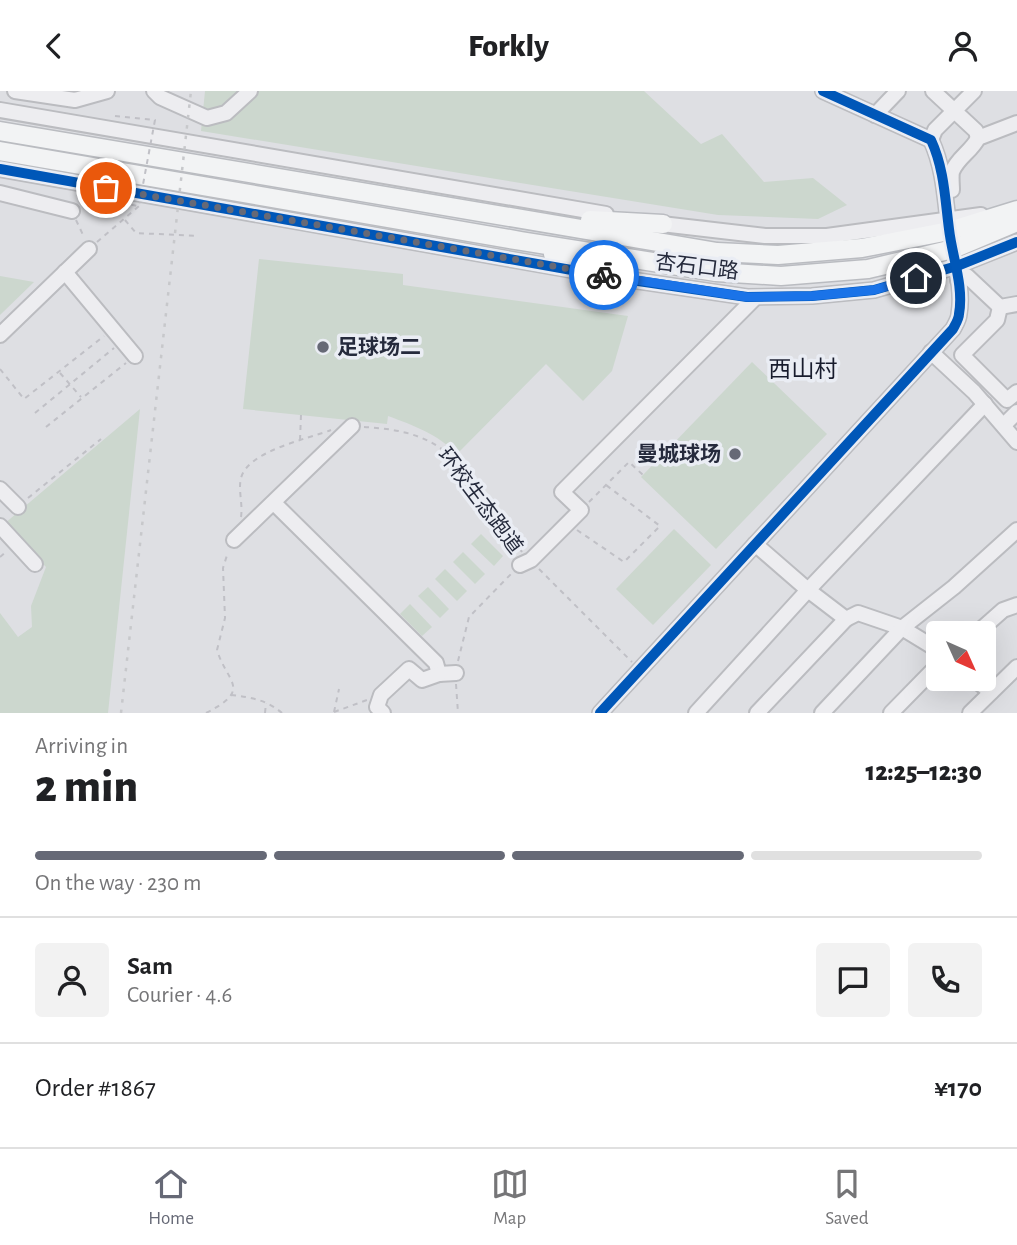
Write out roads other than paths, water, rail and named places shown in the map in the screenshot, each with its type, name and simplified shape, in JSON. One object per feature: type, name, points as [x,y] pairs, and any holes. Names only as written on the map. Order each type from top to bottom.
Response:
[{"type":"main road","name":"杏石口路","points":[[0,131],[717,252],[778,255],[862,248],[948,220],[1017,213]]},
{"type":"main road","name":"杏石口路","points":[[0,151],[521,241],[716,272],[781,276],[956,265],[1017,213]]},
{"type":"main road","points":[[510,216],[663,224]]},
{"type":"main road","points":[[521,241],[611,277]]},
{"type":"street","points":[[15,91],[75,100],[107,91]]},
{"type":"street","points":[[154,91],[160,97],[207,118],[226,113],[250,91]]},
{"type":"street","points":[[600,713],[953,329],[960,316],[956,265],[939,157],[931,139],[823,91]]},
{"type":"street","points":[[874,115],[898,91]]},
{"type":"street","points":[[933,91],[976,131],[978,138],[952,173],[952,199],[948,220]]},
{"type":"street","points":[[931,139],[935,130],[974,97]]},
{"type":"street","points":[[0,110],[663,224],[765,236],[827,236],[948,220]]},
{"type":"street","points":[[978,138],[1017,123]]},
{"type":"street","name":"杏石口路","points":[[0,169],[611,277],[756,296],[812,296],[874,290],[1017,243]]},
{"type":"street","points":[[0,193],[72,211]]},
{"type":"street","points":[[0,335],[89,249]]},
{"type":"street","points":[[956,265],[1000,307],[1017,304]]},
{"type":"street","points":[[65,272],[135,356]]},
{"type":"street","points":[[525,563],[581,510],[562,492],[756,296]]},
{"type":"street","points":[[1000,307],[996,320],[962,355],[1007,400],[1017,392]]},
{"type":"street","points":[[931,352],[985,404],[1017,442]]},
{"type":"street","points":[[696,713],[808,590],[985,404]]},
{"type":"street","points":[[1004,425],[1017,412]]},
{"type":"street","points":[[234,540],[352,426]]},
{"type":"street","points":[[0,489],[18,507]]},
{"type":"street","points":[[274,503],[436,663],[439,674]]},
{"type":"street","points":[[0,526],[35,564]]},
{"type":"street","points":[[822,713],[902,628],[954,587],[1017,530]]},
{"type":"street","points":[[755,544],[846,619]]},
{"type":"street","points":[[991,621],[1003,610],[1017,605]]},
{"type":"street","points":[[758,713],[846,619],[858,613],[902,628],[926,643]]},
{"type":"street","points":[[970,713],[1017,667]]},
{"type":"street","points":[[383,713],[377,707],[381,695],[409,669],[422,680],[439,674],[456,673]]},
{"type":"street","points":[[891,713],[926,677]]},
{"type":"railway","points":[[121,713],[191,91]]},
{"type":"place","name":"足球场二","points":[[323,347]]},
{"type":"place","name":"曼城球场","points":[[735,454]]},
{"type":"district","name":"西山村","points":[[803,370]]}]
